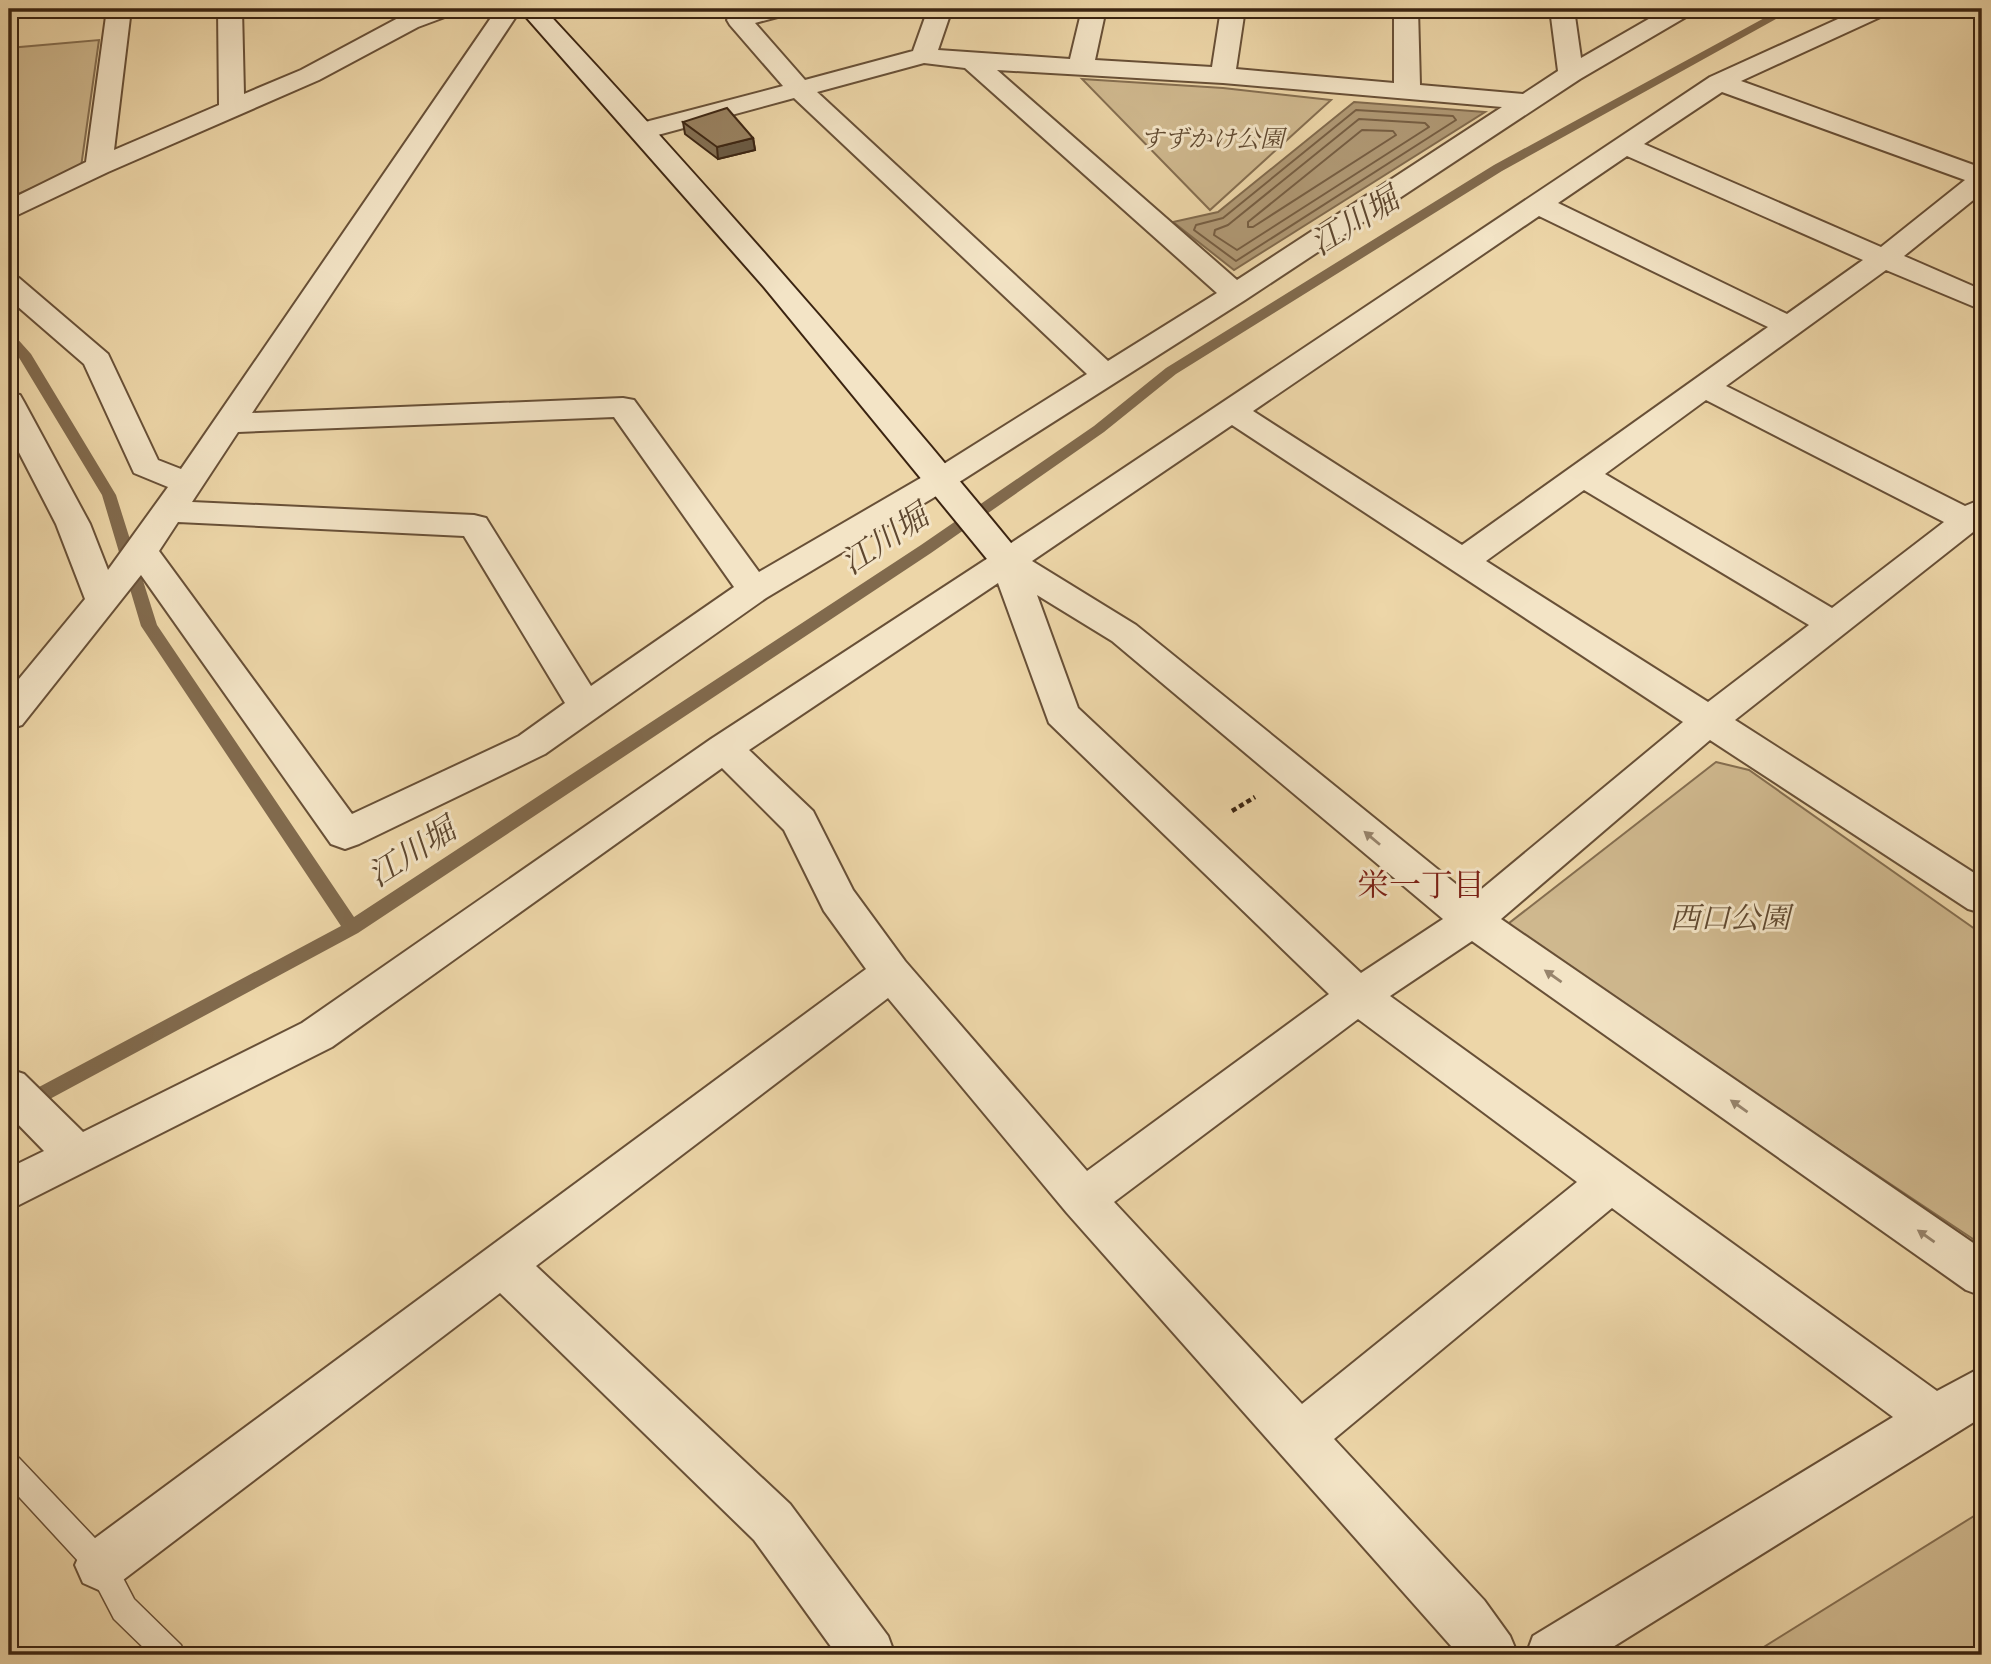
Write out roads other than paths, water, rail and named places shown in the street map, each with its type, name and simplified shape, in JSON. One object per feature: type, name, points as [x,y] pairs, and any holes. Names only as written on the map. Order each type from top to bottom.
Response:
[{"type":"street","points":[[99,166],[119,9]]},
{"type":"street","points":[[230,9],[232,109]]},
{"type":"street","points":[[9,211],[99,166],[310,75],[409,22],[444,9]]},
{"type":"street","points":[[9,716],[142,551],[509,9]]},
{"type":"street","points":[[531,9],[643,131],[942,479],[1007,562],[1062,714],[1358,996],[1934,1418]]},
{"type":"street","points":[[781,9],[739,20],[798,88],[1106,376]]},
{"type":"street","points":[[924,55],[940,9]]},
{"type":"street","points":[[1081,67],[1094,9]]},
{"type":"street","points":[[1223,75],[1233,9]]},
{"type":"street","points":[[1406,9],[1406,92]]},
{"type":"street","points":[[1562,9],[1571,74]]},
{"type":"street","points":[[142,551],[345,834],[532,745],[754,590],[942,479],[1235,294],[1571,74],[1684,9]]},
{"type":"street","points":[[9,1190],[317,1035],[724,748],[1007,562],[1624,145],[1720,82],[1879,9]]},
{"type":"street","points":[[643,131],[924,55],[972,61],[1223,75],[1528,102]]},
{"type":"street","points":[[972,61],[1235,294]]},
{"type":"street","points":[[1720,82],[1980,183]]},
{"type":"street","points":[[1624,145],[1982,301]]},
{"type":"street","points":[[1464,560],[1884,258],[1980,183]]},
{"type":"street","points":[[1537,204],[1788,326]]},
{"type":"street","points":[[9,285],[97,359],[145,467],[189,484]]},
{"type":"street","points":[[1083,1199],[1358,996],[1472,920],[1707,722],[1975,515],[1704,387]]},
{"type":"street","points":[[9,402],[50,485],[73,524],[103,601]]},
{"type":"street","points":[[229,423],[623,407],[754,590]]},
{"type":"street","points":[[1231,411],[1982,898]]},
{"type":"street","points":[[1583,475],[1833,624]]},
{"type":"street","points":[[170,511],[474,526],[586,707]]},
{"type":"street","points":[[1007,562],[1124,633],[1472,920],[1982,1275]]},
{"type":"street","points":[[724,748],[799,821],[838,900],[891,973],[1083,1199],[1301,1436],[1465,1619],[1492,1655]]},
{"type":"street","points":[[102,1565],[891,973]]},
{"type":"street","points":[[9,1087],[76,1154]]},
{"type":"street","points":[[1301,1436],[1611,1181]]},
{"type":"street","points":[[502,1264],[772,1522],[869,1655]]},
{"type":"street","points":[[1552,1655],[1982,1390]]},
{"type":"lane","points":[[9,1467],[102,1565],[124,1609],[172,1655]]},
{"type":"water","points":[[1354,102],[1485,112],[1234,270],[1173,222],[1218,212]]},
{"type":"waterway","name":"江川堀","points":[[352,928],[926,549],[1099,429],[1171,371],[1498,168],[1789,9]]},
{"type":"waterway","points":[[9,338],[24,354],[109,495],[149,626],[352,928]]},
{"type":"waterway","name":"江川堀","points":[[9,1113],[352,928]]},
{"type":"district","name":"栄一丁目","points":[[1421,886]]},
{"type":"park label","name":"すずかけ公園","points":[[1212,139]]},
{"type":"park label","name":"西口公園","points":[[1730,918]]}]
